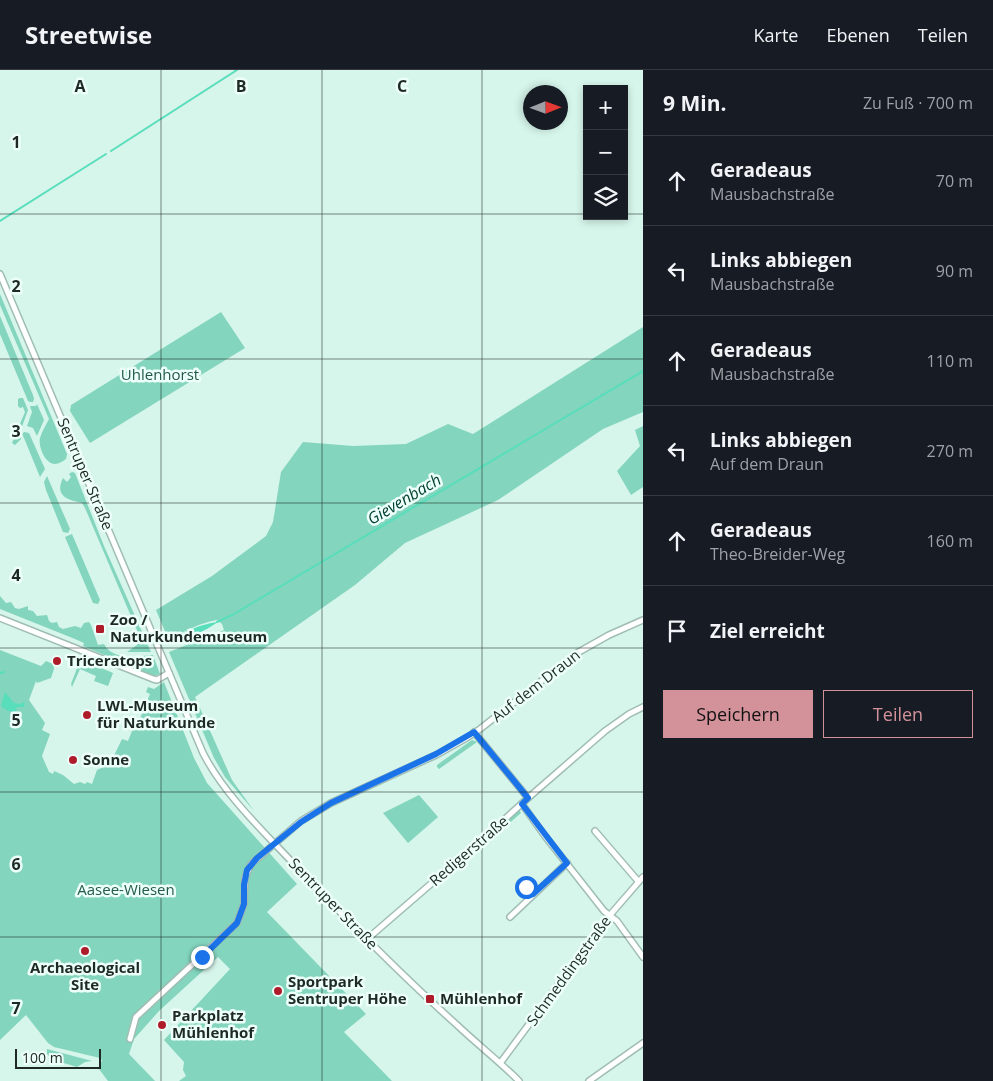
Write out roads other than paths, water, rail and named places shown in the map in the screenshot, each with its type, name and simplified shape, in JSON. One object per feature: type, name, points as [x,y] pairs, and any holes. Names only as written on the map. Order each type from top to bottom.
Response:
[{"type":"street","name":"Sentruper Straße","points":[[0,274],[202,753],[212,771],[274,843],[366,940],[457,1026],[501,1062],[519,1081]]},
{"type":"street","points":[[0,618],[153,680],[157,680],[169,673]]},
{"type":"street","name":"Auf dem Draun","points":[[130,1039],[136,1018],[237,923],[244,904],[244,885],[247,870],[274,843],[301,822],[331,803],[436,754],[474,732],[577,653],[643,620]]},
{"type":"street","name":"Redigerstraße","points":[[366,940],[605,731],[643,706]]},
{"type":"street","points":[[474,732],[528,798]]},
{"type":"street","points":[[522,804],[643,957]]},
{"type":"street","points":[[595,831],[638,882]]},
{"type":"street","points":[[510,917],[567,863]]},
{"type":"street","name":"Schmeddingstraße","points":[[501,1062],[610,916],[643,877]]},
{"type":"street","points":[[526,887],[533,894]]},
{"type":"street","points":[[589,1081],[643,1043]]},
{"type":"waterway","points":[[111,151],[237,70]]},
{"type":"waterway","points":[[0,221],[106,154]]},
{"type":"waterway","name":"Gievenbach","points":[[217,622],[234,614],[643,371]]},
{"type":"waterway","name":"Gievenbach","points":[[0,673],[4,672]]},
{"type":"place","name":"Zoo / Naturkundemuseum","points":[[100,629]]},
{"type":"place","name":"Triceratops","points":[[57,661]]},
{"type":"place","name":"LWL-Museum für Naturkunde","points":[[87,715]]},
{"type":"place","name":"Sonne","points":[[73,760]]},
{"type":"place","name":"Archaeological Site","points":[[85,951]]},
{"type":"place","name":"Sportpark Sentruper Höhe","points":[[278,991]]},
{"type":"place","name":"Mühlenhof","points":[[430,999]]},
{"type":"place","name":"Parkplatz Mühlenhof","points":[[162,1025]]},
{"type":"park label","name":"Uhlenhorst","points":[[160,375]]},
{"type":"park label","name":"Aasee-Wiesen","points":[[126,890]]}]
